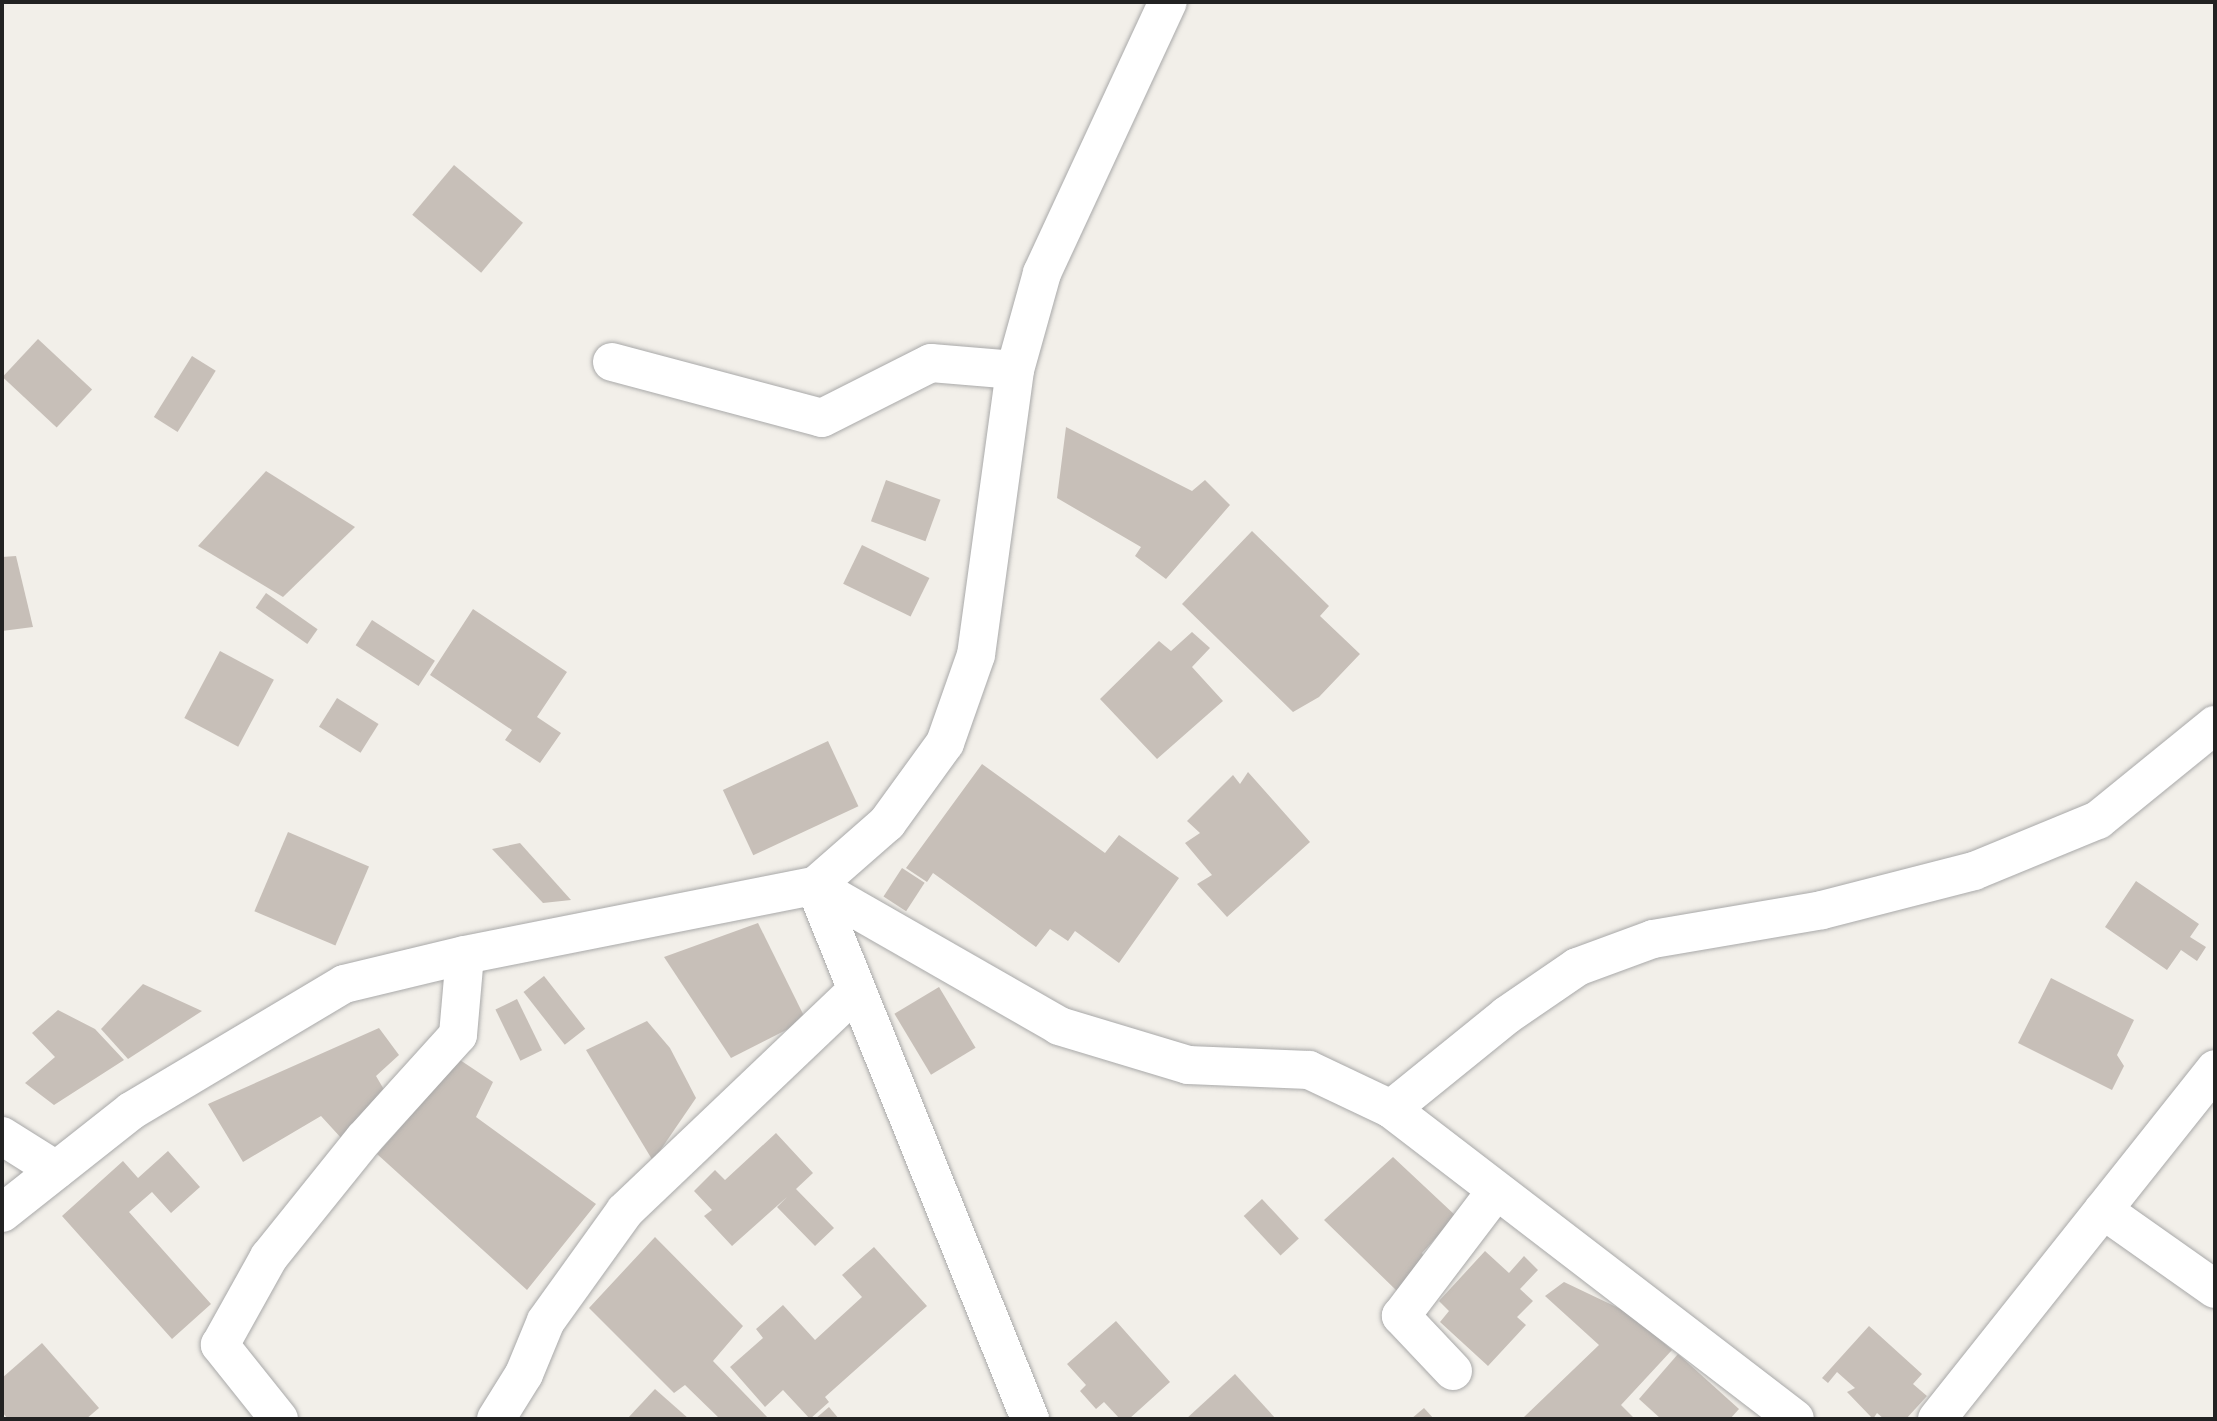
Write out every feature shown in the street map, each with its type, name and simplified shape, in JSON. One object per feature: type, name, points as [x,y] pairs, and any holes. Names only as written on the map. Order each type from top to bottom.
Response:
[{"type":"street","points":[[2,1213],[131,1111],[344,984],[465,955],[815,886],[887,822],[945,743],[976,655],[1014,370],[1042,273],[1168,2]]},
{"type":"street","points":[[612,362],[822,418],[931,363],[1014,370]]},
{"type":"street","points":[[1391,1109],[1507,1015],[1577,967],[1653,939],[1822,910],[1974,871],[2098,820],[2215,725]]},
{"type":"street","points":[[815,886],[855,992],[1030,1419]]},
{"type":"street","points":[[815,886],[1059,1026],[1188,1065],[1309,1070],[1391,1109],[1495,1192],[1795,1419]]},
{"type":"street","points":[[260,1412],[220,1345],[269,1258],[363,1139],[458,1035],[465,955]]},
{"type":"street","points":[[496,1419],[524,1374],[546,1321],[625,1211],[855,992]]},
{"type":"street","points":[[1937,1419],[2215,1069]]},
{"type":"street","points":[[2,1136],[56,1170]]},
{"type":"street","points":[[1453,1371],[1401,1316],[1495,1192]]},
{"type":"street","points":[[2103,1210],[2215,1289]]},
{"type":"building","points":[[454,165],[523,223],[481,273],[412,215]]},
{"type":"building","points":[[38,339],[92,389],[57,427],[3,377]]},
{"type":"building","points":[[192,356],[216,371],[178,432],[154,417]]},
{"type":"building","points":[[1066,427],[1192,491],[1205,480],[1230,505],[1166,579],[1135,556],[1141,547],[1057,498]]},
{"type":"building","points":[[266,471],[355,527],[283,597],[198,546]]},
{"type":"building","points":[[886,480],[941,500],[925,541],[871,521]]},
{"type":"building","points":[[1252,531],[1329,606],[1320,616],[1360,654],[1319,697],[1293,712],[1182,604]]},
{"type":"building","points":[[862,545],[929,578],[911,617],[843,584]]},
{"type":"building","points":[[16,556],[33,627],[2,631],[2,557]]},
{"type":"building","points":[[266,593],[318,629],[307,644],[256,608]]},
{"type":"building","points":[[473,609],[567,672],[537,717],[561,733],[540,763],[505,740],[512,730],[430,675]]},
{"type":"building","points":[[372,620],[435,661],[419,686],[356,645]]},
{"type":"building","points":[[1192,632],[1210,648],[1192,667],[1223,701],[1157,759],[1100,699],[1159,641],[1171,651]]},
{"type":"building","points":[[220,651],[274,680],[238,747],[184,718]]},
{"type":"building","points":[[337,698],[379,724],[361,753],[319,727]]},
{"type":"building","points":[[828,741],[858,806],[753,855],[723,790]]},
{"type":"building","points":[[982,764],[1105,853],[1119,835],[1179,878],[1119,963],[1075,931],[1068,941],[1050,929],[1036,947],[933,873],[927,882],[906,868]]},
{"type":"building","points":[[1248,772],[1310,842],[1227,917],[1197,884],[1212,875],[1185,843],[1200,833],[1187,821],[1233,775],[1240,784]]},
{"type":"building","points":[[288,832],[369,866],[335,946],[254,911]]},
{"type":"building","points":[[520,843],[571,900],[543,903],[492,849]]},
{"type":"building","points":[[902,868],[925,883],[906,911],[883,897]]},
{"type":"building","points":[[2136,881],[2199,924],[2190,937],[2206,947],[2197,961],[2181,950],[2167,970],[2105,927]]},
{"type":"building","points":[[758,923],[806,1020],[731,1058],[664,957]]},
{"type":"building","points":[[544,976],[585,1029],[565,1045],[524,992]]},
{"type":"building","points":[[2051,978],[2134,1020],[2117,1055],[2124,1066],[2112,1090],[2018,1043]]},
{"type":"building","points":[[143,984],[202,1011],[128,1059],[101,1029]]},
{"type":"building","points":[[939,987],[976,1048],[931,1075],[894,1014]]},
{"type":"building","points":[[517,999],[542,1050],[520,1061],[495,1010]]},
{"type":"building","points":[[58,1010],[95,1029],[124,1060],[54,1105],[25,1083],[55,1057],[32,1033]]},
{"type":"building","points":[[647,1021],[670,1048],[696,1098],[653,1161],[586,1050]]},
{"type":"building","points":[[379,1028],[399,1055],[376,1076],[386,1093],[343,1140],[321,1116],[243,1162],[208,1104]]},
{"type":"building","points":[[460,1060],[493,1082],[476,1117],[596,1204],[527,1290],[377,1154]]},
{"type":"building","points":[[776,1133],[813,1173],[796,1189],[834,1228],[815,1246],[777,1207],[787,1197],[732,1246],[704,1216],[712,1210],[694,1191],[715,1170],[725,1180]]},
{"type":"building","points":[[168,1151],[200,1187],[171,1213],[152,1192],[129,1212],[211,1304],[172,1339],[62,1216],[123,1161],[138,1178]]},
{"type":"building","points":[[1393,1157],[1456,1216],[1422,1253],[1427,1261],[1397,1291],[1324,1220]]},
{"type":"building","points":[[1262,1199],[1299,1238],[1281,1256],[1244,1216]]},
{"type":"building","points":[[655,1237],[743,1326],[713,1361],[769,1419],[720,1419],[685,1385],[674,1393],[589,1308]]},
{"type":"building","points":[[874,1247],[927,1306],[825,1397],[829,1402],[810,1419],[783,1390],[765,1407],[730,1367],[763,1338],[756,1329],[783,1305],[815,1340],[862,1297],[842,1275]]},
{"type":"building","points":[[1485,1251],[1509,1273],[1524,1256],[1538,1270],[1520,1289],[1533,1301],[1517,1317],[1526,1325],[1488,1366],[1440,1322],[1449,1311],[1439,1301]]},
{"type":"building","points":[[1564,1282],[1629,1313],[1672,1350],[1621,1405],[1635,1419],[1524,1417],[1599,1345],[1545,1296]]},
{"type":"building","points":[[1116,1321],[1170,1382],[1129,1419],[1120,1419],[1104,1402],[1096,1409],[1080,1391],[1086,1385],[1067,1364]]},
{"type":"building","points":[[1869,1326],[1922,1374],[1913,1384],[1927,1396],[1906,1419],[1884,1419],[1877,1413],[1873,1419],[1847,1392],[1855,1388],[1837,1372],[1828,1383],[1822,1378]]},
{"type":"building","points":[[42,1343],[99,1408],[86,1419],[8,1419],[2,1412],[2,1378]]},
{"type":"building","points":[[1678,1354],[1739,1409],[1730,1419],[1661,1419],[1639,1399]]},
{"type":"building","points":[[1235,1374],[1276,1419],[1186,1419]]},
{"type":"building","points":[[655,1389],[689,1419],[627,1419]]},
{"type":"building","points":[[829,1407],[839,1419],[815,1419]]},
{"type":"building","points":[[1424,1408],[1434,1419],[1411,1419]]}]
